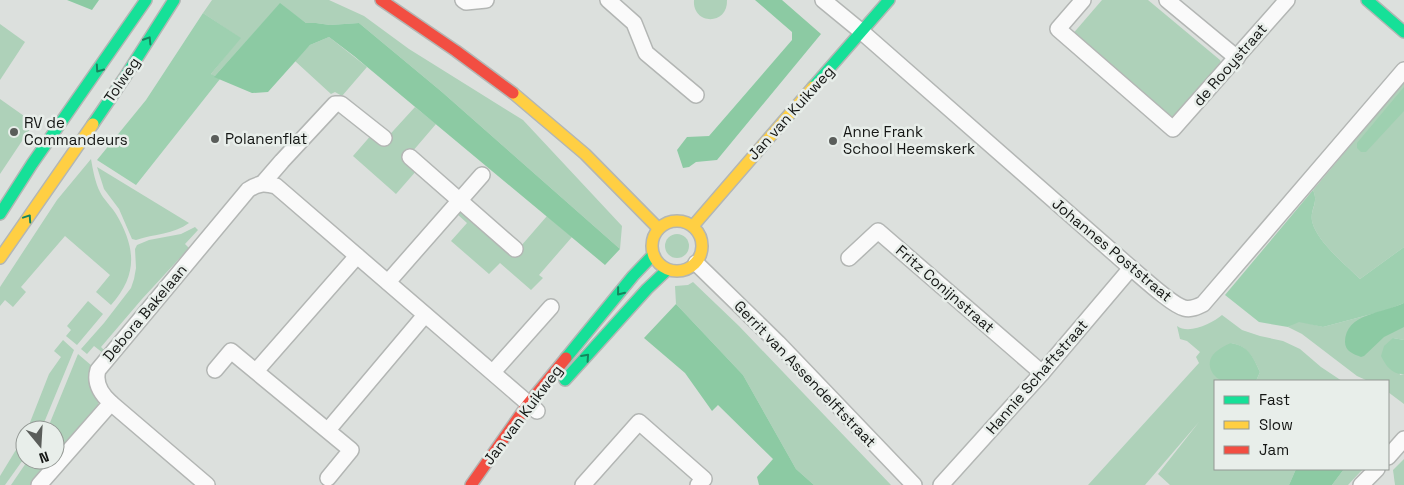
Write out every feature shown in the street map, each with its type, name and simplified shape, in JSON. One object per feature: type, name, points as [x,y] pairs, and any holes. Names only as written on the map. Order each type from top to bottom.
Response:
[{"type":"street","name":"Tolweg","points":[[0,214],[32,164],[146,0]]},
{"type":"street","name":"Tolweg","points":[[0,258],[125,77],[174,0]]},
{"type":"street","points":[[382,0],[438,37],[480,68],[574,144],[658,228]]},
{"type":"street","points":[[463,0],[466,2],[486,0]]},
{"type":"street","points":[[608,0],[634,23],[646,53],[696,95]]},
{"type":"street","name":"Johannes Poststraat","points":[[824,0],[1131,268],[1184,308],[1194,308],[1203,304],[1404,70]]},
{"type":"street","name":"Jan van Kuikweg","points":[[693,226],[889,0]]},
{"type":"street","name":"de Rooystraat","points":[[1083,0],[1058,29],[1173,129],[1287,0]]},
{"type":"street","points":[[1167,0],[1237,58]]},
{"type":"street","points":[[1367,0],[1404,32]]},
{"type":"street","points":[[384,138],[341,104],[335,104],[288,154],[264,183],[276,186],[425,316],[537,406]]},
{"type":"street","points":[[410,157],[515,249]]},
{"type":"street","points":[[388,282],[482,176]]},
{"type":"street","name":"Debora Bakelaan","points":[[204,484],[111,403],[103,395],[97,384],[96,377],[98,370],[248,190],[264,183]]},
{"type":"street","points":[[676,220],[693,226],[701,237],[702,244],[700,257],[696,263],[688,269],[677,272],[667,270],[658,264],[651,250],[652,238],[658,228],[666,222],[676,220]]},
{"type":"street","name":"Fritz Conijnstraat","points":[[850,258],[878,230],[1042,373]]},
{"type":"street","name":"Jan van Kuikweg","points":[[472,485],[537,406],[633,276],[653,255]]},
{"type":"street","points":[[256,371],[356,256]]},
{"type":"street","name":"Gerrit van Assendelftstraat","points":[[696,263],[778,343],[914,485]]},
{"type":"street","name":"Hannie Schaftstraat","points":[[941,485],[1042,373],[1131,268]]},
{"type":"street","name":"Jan van Kuikweg","points":[[558,388],[647,288],[667,270]]},
{"type":"street","points":[[493,372],[551,306]]},
{"type":"street","points":[[328,430],[425,316]]},
{"type":"street","points":[[215,370],[231,351],[351,450],[328,478]]},
{"type":"street","points":[[39,485],[111,403]]},
{"type":"street","points":[[583,485],[639,422],[704,479],[698,485]]},
{"type":"street","points":[[1389,456],[1404,439]]},
{"type":"street","points":[[1363,484],[1376,470]]},
{"type":"shaded area","points":[[67,0],[99,0],[92,10]]},
{"type":"shaded area","points":[[212,0],[329,0],[364,16],[409,49],[523,120],[622,226],[620,249],[442,92],[359,23],[330,25],[306,23],[280,4],[214,77],[211,74],[240,38],[203,13]]},
{"type":"shaded area","points":[[694,0],[727,0],[726,8],[722,14],[710,19],[698,14]]},
{"type":"shaded area","points":[[755,0],[782,0],[821,34],[717,160],[696,162],[689,167],[683,168],[677,150],[687,137],[709,136],[792,40],[792,32]]},
{"type":"shaded area","points":[[1102,0],[1148,0],[1220,60],[1223,67],[1175,121],[1071,36]]},
{"type":"shaded area","points":[[280,3],[306,23],[330,25],[359,23],[442,92],[620,249],[605,265],[329,37],[310,45],[268,92],[252,93],[214,77]]},
{"type":"shaded area","points":[[203,13],[241,38],[211,74],[220,79],[136,185],[97,160],[146,100]]},
{"type":"shaded area","name":"RV de Commandeurs","points":[[0,24],[25,42],[0,80]]},
{"type":"shaded area","points":[[329,37],[367,67],[342,96],[335,92],[331,94],[295,61],[310,45]]},
{"type":"shaded area","points":[[1404,82],[1404,247],[1360,279],[1319,237],[1312,221],[1315,202],[1313,190]]},
{"type":"shaded area","points":[[1404,87],[1404,111],[1366,152],[1361,152],[1357,148],[1357,143]]},
{"type":"shaded area","name":"RV de Commandeurs","points":[[0,99],[34,123],[0,174]]},
{"type":"shaded area","points":[[415,107],[436,124],[406,159],[417,170],[396,194],[353,156],[373,133],[383,142]]},
{"type":"shaded area","points":[[91,159],[98,188],[123,226],[130,250],[130,272],[120,294],[111,305],[96,292],[110,275],[65,236],[21,287],[26,292],[13,307],[5,300],[0,306],[0,287],[57,200]]},
{"type":"shaded area","points":[[97,167],[189,223],[170,232],[136,240],[132,239],[119,209],[104,189]]},
{"type":"shaded area","points":[[1313,190],[1315,198],[1312,221],[1319,237],[1360,279],[1404,247],[1404,303],[1387,310],[1323,327],[1299,322],[1288,327],[1259,322],[1225,295]]},
{"type":"shaded area","points":[[464,211],[514,254],[547,216],[572,237],[539,275],[543,278],[531,290],[500,263],[489,274],[451,241],[467,223],[456,213]]},
{"type":"shaded area","points":[[195,227],[198,230],[185,244],[189,248],[101,347],[105,351],[103,353],[94,346],[87,354],[81,349],[131,288],[136,268],[135,249],[137,245],[149,240],[181,234]]},
{"type":"shaded area","points":[[677,234],[682,235],[688,241],[688,251],[682,257],[677,258],[672,257],[666,251],[665,246],[666,241],[672,235]]},
{"type":"shaded area","points":[[693,282],[739,326],[891,485],[814,485],[796,469],[743,375],[676,304],[675,286],[688,285]]},
{"type":"shaded area","points":[[88,301],[103,314],[77,345],[66,336],[71,330],[67,326]]},
{"type":"shaded area","points":[[1404,303],[1404,340],[1393,338],[1400,375],[1404,374],[1404,404],[1389,393],[1389,380],[1366,380],[1357,376],[1302,334],[1288,327],[1299,321],[1323,327],[1387,310]]},
{"type":"shaded area","points":[[1404,303],[1404,327],[1384,337],[1364,356],[1361,357],[1348,350],[1345,342],[1347,332],[1352,325],[1367,315]]},
{"type":"shaded area","points":[[676,304],[743,375],[796,469],[814,485],[759,485],[757,477],[773,459],[718,405],[712,411],[685,373],[644,338]]},
{"type":"shaded area","points":[[1222,315],[1242,330],[1283,341],[1300,349],[1321,367],[1340,380],[1256,380],[1260,372],[1252,357],[1242,347],[1231,343],[1222,380],[1214,380],[1214,470],[1296,470],[1289,485],[1170,485],[1158,474],[1199,422],[1145,485],[1088,485],[1199,363],[1196,357],[1200,352],[1187,341],[1180,339],[1177,326],[1194,329]]},
{"type":"shaded area","points":[[1393,338],[1404,340],[1404,374],[1396,373],[1390,369],[1381,356],[1384,346]]},
{"type":"shaded area","points":[[63,340],[74,350],[45,420],[31,420],[49,374],[61,357],[54,351]]},
{"type":"shaded area","points":[[1231,343],[1237,344],[1250,353],[1260,372],[1256,380],[1222,380],[1215,376],[1210,367],[1211,358]]},
{"type":"shaded area","points":[[78,354],[92,366],[89,380],[99,402],[97,407],[65,445],[65,420],[51,420]]},
{"type":"shaded area","points":[[15,451],[16,470],[5,485],[0,485],[0,476]]},
{"type":"shaded area","points":[[1404,459],[1404,485],[1395,485],[1393,470]]},
{"type":"shaded area","points":[[21,470],[44,470],[31,485],[11,485]]},
{"type":"shaded area","points":[[1296,470],[1343,470],[1332,485],[1289,485]]},
{"type":"shaded area","points":[[1343,470],[1362,470],[1348,485],[1332,485]]},
{"type":"traffic: fast","points":[[0,214],[32,164],[146,0]]},
{"type":"traffic: fast","points":[[93,124],[174,0]]},
{"type":"traffic: fast","points":[[813,87],[889,0]]},
{"type":"traffic: fast","points":[[1367,0],[1404,32]]},
{"type":"traffic: fast","points":[[566,358],[633,276],[653,255]]},
{"type":"traffic: fast","points":[[565,380],[647,289],[667,270]]},
{"type":"traffic: slow","points":[[693,226],[813,87]]},
{"type":"traffic: slow","points":[[513,93],[585,154],[658,228]]},
{"type":"traffic: slow","points":[[0,258],[93,124]]},
{"type":"traffic: slow","points":[[682,221],[695,228],[701,236],[702,246],[701,256],[695,264],[687,270],[672,271],[659,264],[653,256],[652,241],[659,228],[667,222],[682,221]]},
{"type":"traffic: jam","points":[[381,0],[456,51],[513,93]]},
{"type":"traffic: jam","points":[[471,485],[528,404],[566,358]]},
{"type":"place","name":"RV de Commandeurs","points":[[14,132]]},
{"type":"place","name":"Polanenflat","points":[[215,139]]},
{"type":"place","name":"Anne Frank School Heemskerk","points":[[833,141]]}]
